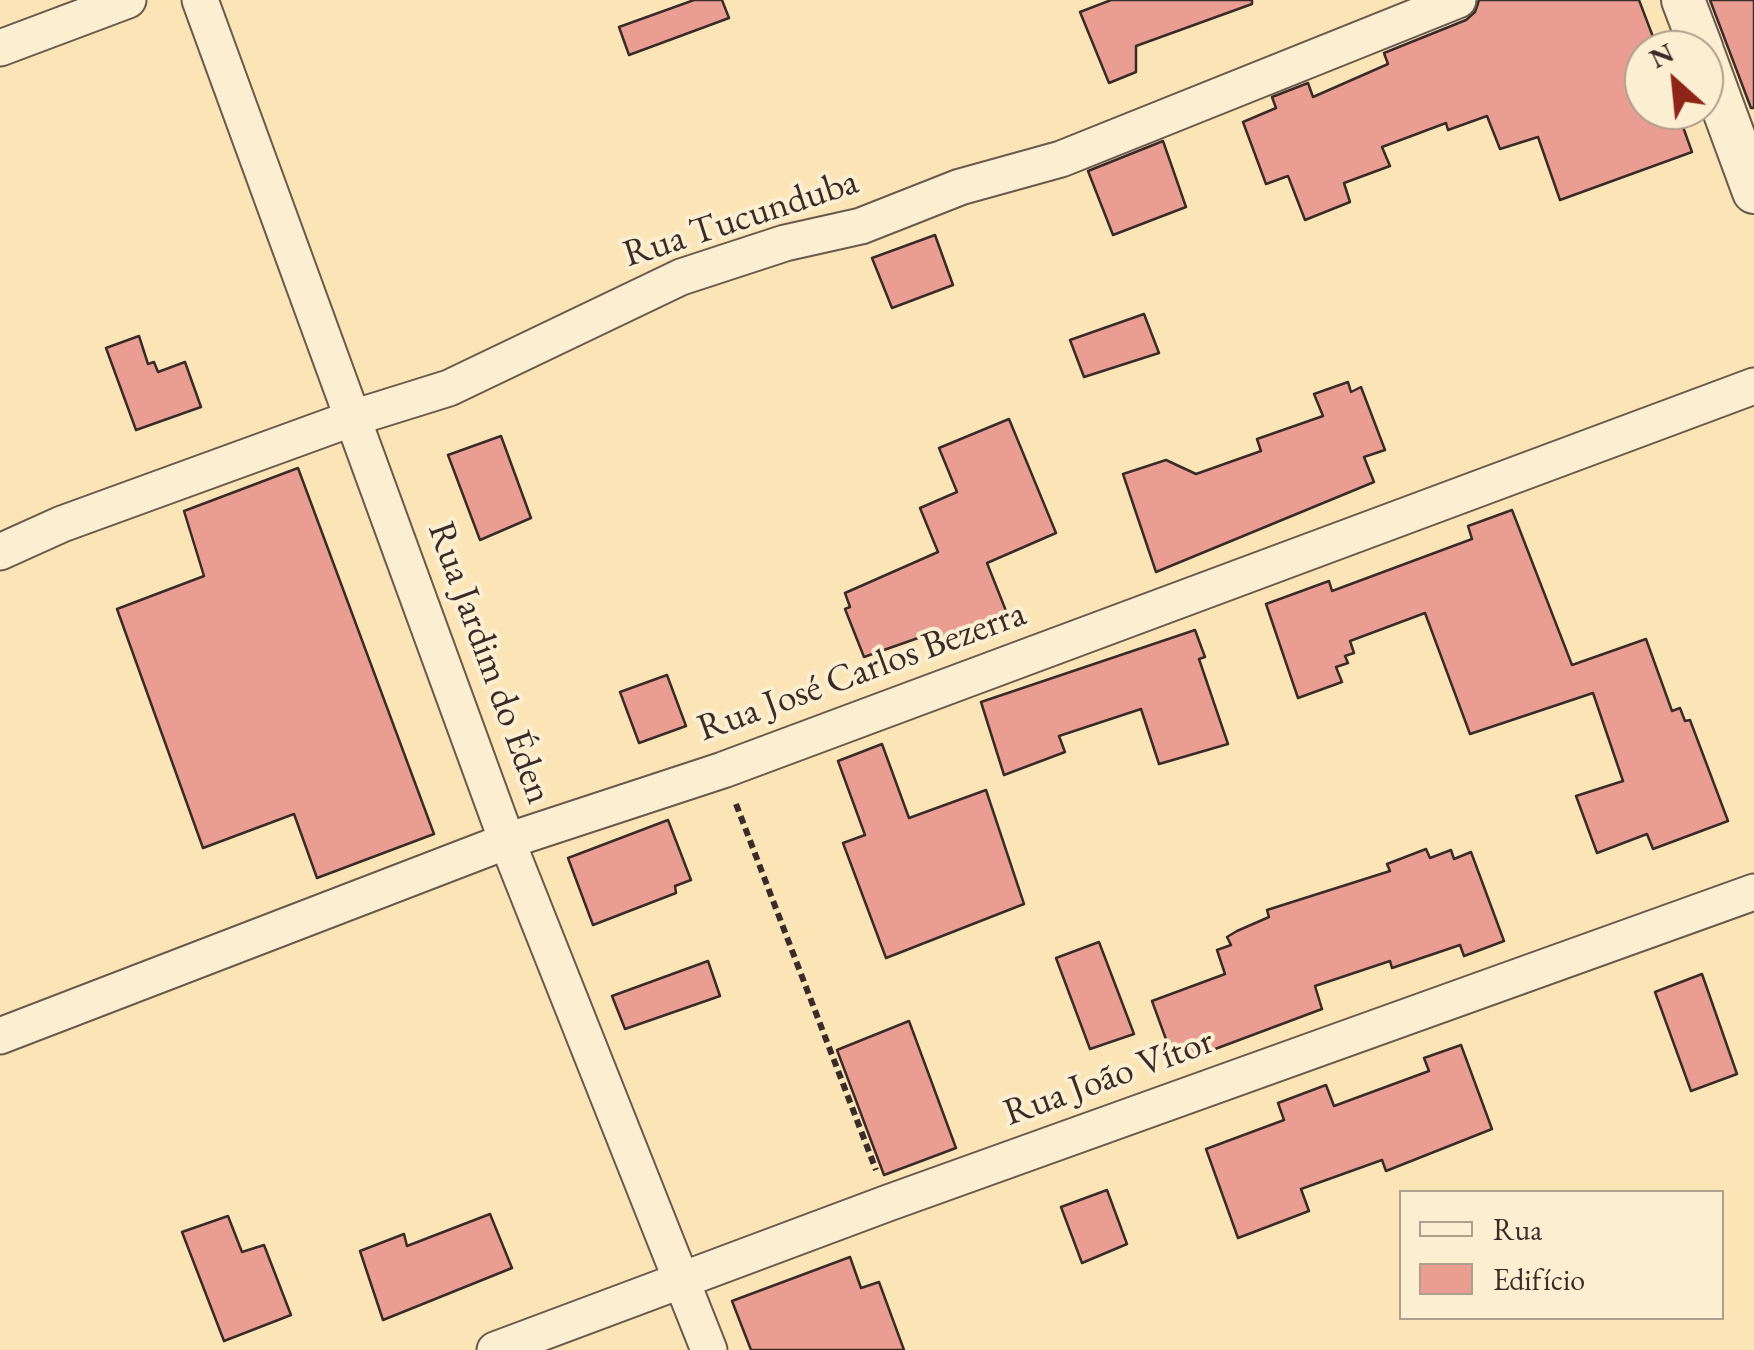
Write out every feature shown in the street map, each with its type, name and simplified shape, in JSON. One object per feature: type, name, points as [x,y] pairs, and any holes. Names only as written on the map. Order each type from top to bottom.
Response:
[{"type":"street","points":[[0,48],[128,0]]},
{"type":"street","name":"Rua Jardim do Éden","points":[[200,0],[356,417],[507,841],[709,1350]]},
{"type":"street","name":"Rua Tucunduba","points":[[0,552],[62,524],[356,417],[449,388],[680,278],[784,243],[861,226],[960,187],[1061,159],[1458,0]]},
{"type":"street","points":[[1683,0],[1694,30]]},
{"type":"street","points":[[1724,110],[1754,192]]},
{"type":"street","name":"Rua José Carlos Bezerra","points":[[0,1036],[507,841],[723,770],[1754,386]]},
{"type":"street","name":"Rua João Vítor","points":[[495,1350],[888,1203],[1754,892]]},
{"type":"path","points":[[723,770],[888,1203]]},
{"type":"building","points":[[694,0],[722,0],[729,18],[629,55],[619,27]]},
{"type":"building","points":[[1111,0],[1252,0],[1252,4],[1136,46],[1136,72],[1109,83],[1080,12]]},
{"type":"building","points":[[1479,0],[1639,0],[1650,30],[1624,30],[1624,130],[1684,130],[1692,152],[1560,200],[1538,137],[1500,149],[1487,116],[1448,130],[1446,123],[1382,147],[1390,166],[1344,183],[1350,202],[1305,220],[1288,176],[1266,184],[1243,122],[1276,108],[1272,97],[1308,83],[1313,97],[1388,64],[1384,53],[1466,20],[1475,12]]},
{"type":"building","points":[[1710,0],[1754,0],[1754,108],[1751,108]]},
{"type":"building","points":[[1163,141],[1186,207],[1113,235],[1088,171]]},
{"type":"building","points":[[935,235],[953,285],[892,308],[872,258]]},
{"type":"building","points":[[1144,314],[1159,353],[1084,377],[1070,340]]},
{"type":"building","points":[[139,336],[148,364],[154,362],[158,372],[185,362],[201,407],[136,430],[106,348]]},
{"type":"building","points":[[1348,382],[1351,392],[1361,387],[1385,450],[1364,457],[1374,482],[1156,572],[1123,474],[1166,460],[1196,474],[1261,451],[1257,439],[1323,416],[1314,394]]},
{"type":"building","points":[[1009,419],[1056,533],[987,563],[1008,616],[943,641],[938,631],[864,657],[845,609],[850,607],[845,593],[938,552],[920,508],[957,492],[939,448]]},
{"type":"building","points":[[501,436],[531,518],[480,540],[448,455]]},
{"type":"building","points":[[298,468],[434,834],[317,878],[294,814],[203,848],[117,609],[204,576],[184,511]]},
{"type":"building","points":[[1512,510],[1572,665],[1646,639],[1672,711],[1680,708],[1685,721],[1690,720],[1728,821],[1653,849],[1647,834],[1597,853],[1576,796],[1623,781],[1593,693],[1470,734],[1425,613],[1350,641],[1354,653],[1345,656],[1348,663],[1336,667],[1342,682],[1298,698],[1266,604],[1329,581],[1332,591],[1472,539],[1468,526]]},
{"type":"building","points":[[1195,630],[1205,657],[1199,659],[1228,744],[1159,764],[1141,709],[1059,736],[1065,752],[1004,775],[981,702]]},
{"type":"building","points":[[667,675],[686,726],[639,743],[620,692]]},
{"type":"building","points":[[882,744],[909,818],[986,790],[1024,904],[886,958],[843,843],[865,835],[838,761]]},
{"type":"building","points":[[668,820],[691,880],[675,886],[676,893],[593,925],[568,858]]},
{"type":"building","points":[[1426,849],[1430,858],[1451,850],[1454,859],[1471,852],[1504,941],[1464,956],[1460,945],[1392,968],[1390,961],[1315,986],[1322,1009],[1175,1064],[1152,1001],[1225,974],[1217,950],[1231,945],[1227,937],[1269,917],[1267,910],[1390,871],[1387,864]]},
{"type":"building","points":[[1099,942],[1134,1034],[1090,1049],[1056,958]]},
{"type":"building","points":[[708,961],[720,996],[625,1029],[612,996]]},
{"type":"building","points":[[1702,974],[1737,1074],[1691,1091],[1655,992]]},
{"type":"building","points":[[909,1021],[956,1148],[884,1175],[837,1050]]},
{"type":"building","points":[[1461,1045],[1492,1129],[1386,1171],[1382,1160],[1301,1189],[1309,1211],[1238,1238],[1206,1149],[1284,1120],[1278,1103],[1326,1085],[1334,1106],[1429,1071],[1424,1058]]},
{"type":"building","points":[[1107,1190],[1127,1244],[1082,1263],[1061,1207]]},
{"type":"building","points":[[490,1214],[512,1268],[383,1320],[360,1251],[404,1234],[407,1246]]},
{"type":"building","points":[[228,1216],[242,1252],[264,1245],[291,1315],[224,1341],[182,1232]]},
{"type":"building","points":[[850,1257],[861,1288],[879,1282],[904,1350],[751,1350],[732,1301]]}]
